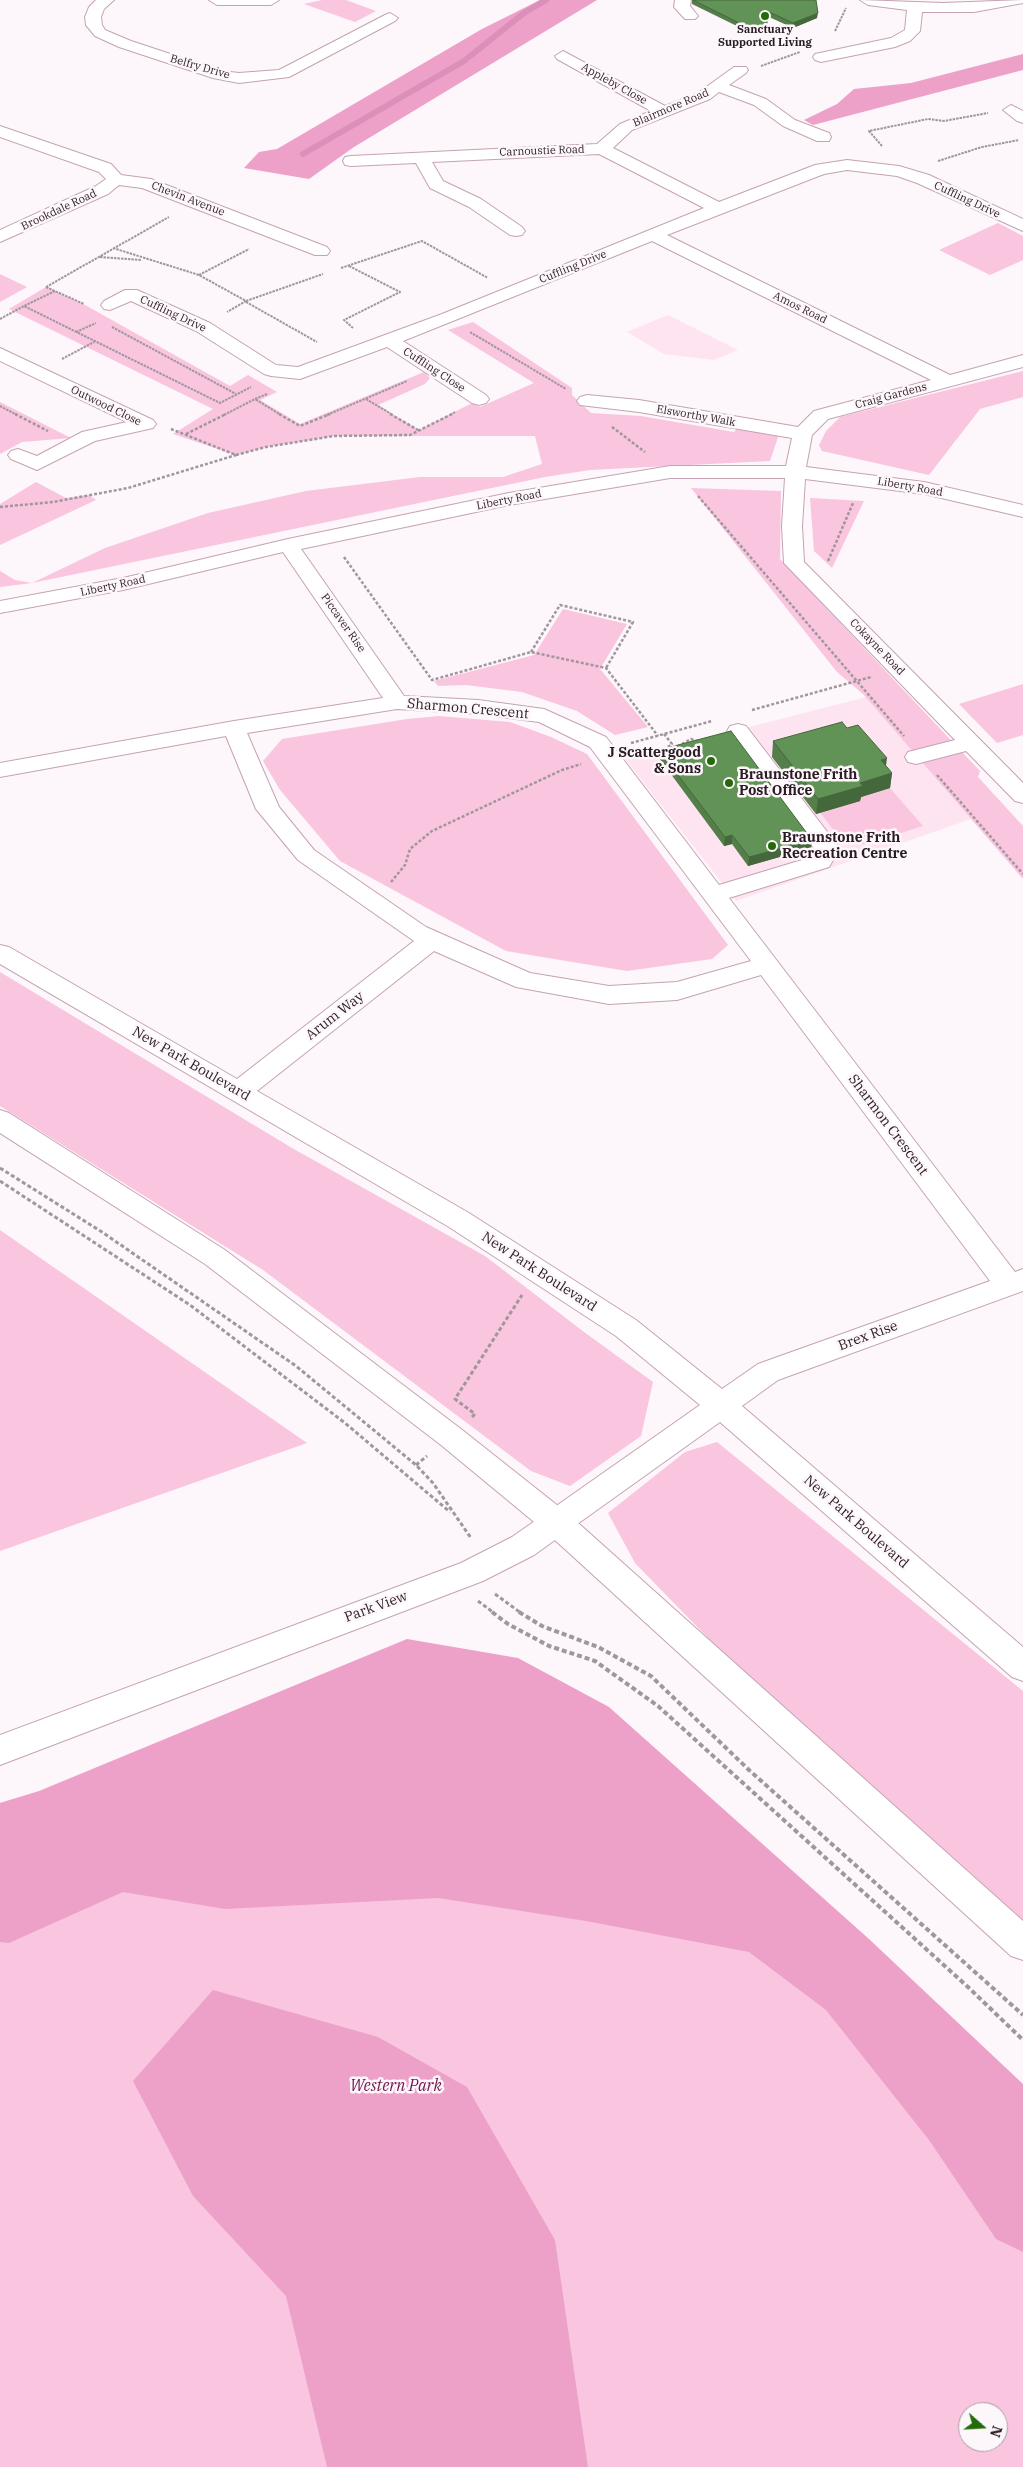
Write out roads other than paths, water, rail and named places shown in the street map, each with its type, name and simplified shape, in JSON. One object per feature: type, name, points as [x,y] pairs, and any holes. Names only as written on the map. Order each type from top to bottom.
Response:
[{"type":"main road","name":"Belfry Drive","points":[[106,0],[97,7],[93,17],[94,25],[100,33],[125,44],[219,75],[239,78],[283,74],[385,20],[364,17]]},
{"type":"main road","points":[[217,0],[271,0]]},
{"type":"main road","points":[[683,0],[682,6],[690,16]]},
{"type":"main road","points":[[868,0],[915,7],[974,7],[1018,0]]},
{"type":"main road","points":[[820,57],[882,45],[905,38],[912,31],[915,7]]},
{"type":"main road","name":"Appleby Close","points":[[598,55],[569,60],[664,112]]},
{"type":"main road","name":"Blairmore Road","points":[[602,149],[626,127],[704,96],[740,70]]},
{"type":"main road","name":"Blairmore Road","points":[[717,86],[760,102],[789,123],[823,137]]},
{"type":"main road","name":"Chevin Avenue","points":[[0,131],[105,168],[116,179],[145,183],[321,251]]},
{"type":"main road","name":"Carnoustie Road","points":[[351,161],[422,159],[482,153],[602,149],[718,208]]},
{"type":"main road","points":[[422,159],[436,184],[475,203],[516,231]]},
{"type":"main road","name":"Cuffling Drive","points":[[110,305],[131,294],[202,327],[271,370],[295,372],[345,358],[718,208],[821,169],[847,165],[893,170],[910,174],[1023,226]]},
{"type":"main road","name":"Brookdale Road","points":[[0,237],[102,190],[116,179]]},
{"type":"main road","name":"Amos Road","points":[[653,235],[948,381]]},
{"type":"main road","name":"Cuffling Close","points":[[382,343],[434,370],[479,399]]},
{"type":"main road","name":"Outwood Close","points":[[0,354],[146,424],[89,436],[37,464],[18,455]]},
{"type":"main road","name":"Craig Gardens","points":[[803,434],[821,415],[1023,361]]},
{"type":"main road","name":"Elsworthy Walk","points":[[587,401],[639,406],[803,434]]},
{"type":"main road","points":[[795,472],[803,434]]},
{"type":"main road","name":"Liberty Road","points":[[0,607],[123,584],[288,545],[509,499],[670,472],[795,472],[863,479],[924,488],[1023,511]]},
{"type":"main road","name":"Cokayne Road","points":[[795,472],[792,526],[794,563],[1023,796]]},
{"type":"main road","name":"Piccaver Rise","points":[[288,545],[397,702]]},
{"type":"main road","name":"Sharmon Crescent","points":[[0,770],[234,728],[397,702],[478,707],[544,716],[598,742],[767,965],[1016,1282]]},
{"type":"main road","points":[[234,728],[268,809],[306,856],[371,899],[417,933],[432,940],[525,981],[609,995],[677,990],[767,965]]},
{"type":"main road","points":[[713,895],[821,862],[827,850],[826,846],[738,731]]},
{"type":"main road","points":[[918,757],[971,743]]},
{"type":"main road","name":"Arum Way","points":[[238,1092],[432,940]]},
{"type":"main road","name":"New Park Boulevard","points":[[0,953],[459,1220],[626,1328],[720,1404],[1023,1667]]},
{"type":"main road","points":[[0,1120],[215,1257],[451,1437],[556,1522],[1023,1944]]},
{"type":"main road","name":"Brex Rise","points":[[720,1404],[768,1372],[1016,1282]]},
{"type":"main road","name":"Park View","points":[[0,1750],[472,1572],[523,1546],[720,1404]]},
{"type":"waterway","points":[[303,154],[464,61],[524,13],[546,0]]},
{"type":"place","name":"Sanctuary Supported Living","points":[[765,16]]},
{"type":"place","name":"J Scattergood & Sons","points":[[711,761]]},
{"type":"place","name":"Braunstone Frith Post Office","points":[[729,783]]},
{"type":"place","name":"Braunstone Frith Recreation Centre","points":[[772,846]]},
{"type":"park label","name":"Western Park","points":[[396,2086]]}]
